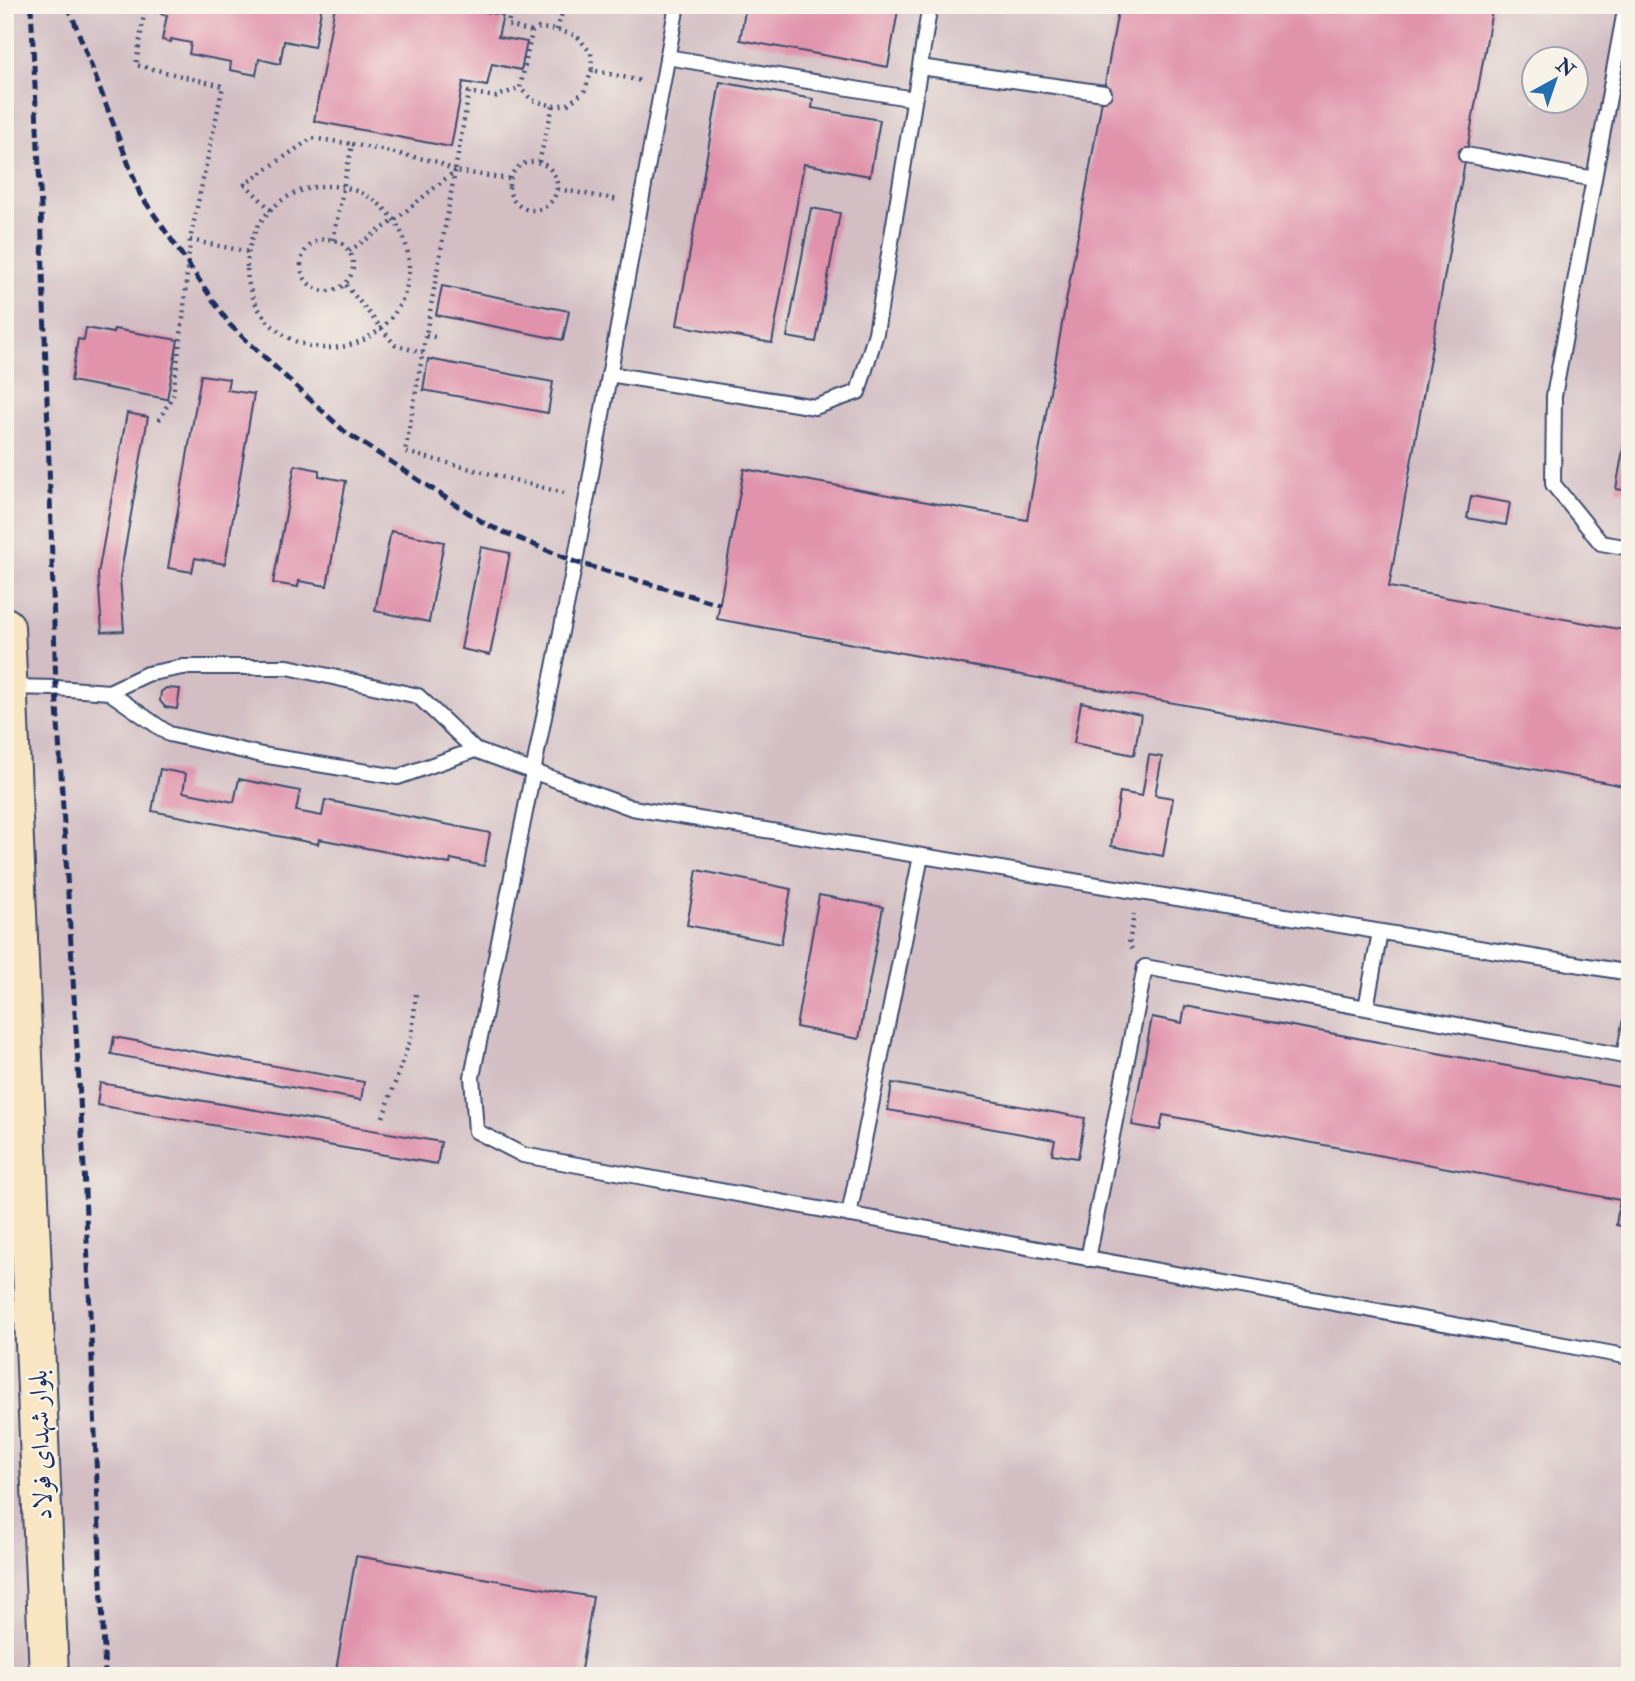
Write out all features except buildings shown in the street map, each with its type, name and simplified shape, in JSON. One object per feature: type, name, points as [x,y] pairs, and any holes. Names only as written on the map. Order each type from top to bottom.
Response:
[{"type":"street","name":"بلوار شهدای فولاد","points":[[5,627],[49,1676]]},
{"type":"lane","points":[[677,5],[587,499],[472,1077],[476,1131],[523,1155],[1630,1357]]},
{"type":"lane","points":[[610,374],[815,407],[858,392],[876,333],[930,5]]},
{"type":"lane","points":[[1626,5],[1554,396],[1553,484],[1601,543],[1630,548]]},
{"type":"lane","points":[[667,57],[914,99]]},
{"type":"lane","points":[[920,67],[1104,93]]},
{"type":"lane","points":[[1466,155],[1594,179]]},
{"type":"lane","points":[[6,687],[109,692],[146,674],[183,667],[288,667],[418,696],[475,750],[632,808],[1630,973]]},
{"type":"lane","points":[[109,692],[169,734],[262,755],[398,777],[475,750]]},
{"type":"lane","points":[[849,1215],[921,856]]},
{"type":"lane","points":[[1366,1008],[1380,932]]},
{"type":"lane","points":[[1088,1259],[1145,967],[1624,1055],[1630,1024]]},
{"type":"path","points":[[144,5],[136,65],[223,86],[190,240],[173,395],[159,420]]},
{"type":"path","points":[[511,5],[508,25],[532,32],[539,28],[577,36],[591,53],[592,70],[584,92],[568,104],[553,106],[532,100],[520,88]]},
{"type":"path","points":[[558,30],[564,5]]},
{"type":"path","points":[[520,88],[532,32]]},
{"type":"path","points":[[592,70],[662,86]]},
{"type":"path","points":[[520,88],[495,97],[469,92],[405,452],[587,499]]},
{"type":"path","points":[[539,162],[553,106]]},
{"type":"path","points":[[271,210],[245,184],[312,138],[438,162],[455,171],[509,180]]},
{"type":"path","points":[[333,240],[352,144]]},
{"type":"path","points":[[539,162],[546,164],[555,175],[558,189],[552,202],[540,209],[526,210],[514,202],[508,190],[510,175],[519,165],[539,162]]},
{"type":"path","points":[[349,251],[395,220],[455,171]]},
{"type":"path","points":[[330,185],[343,188],[355,190],[377,202],[395,220],[406,244],[410,269],[405,294],[393,316],[374,333],[351,345],[326,348],[301,343],[279,331],[261,313],[250,289],[247,264],[251,239],[263,217],[281,200],[305,189],[330,185]]},
{"type":"path","points":[[558,189],[640,204]]},
{"type":"path","points":[[329,238],[333,240],[343,244],[349,251],[354,271],[346,285],[333,292],[317,291],[305,281],[300,267],[303,252],[314,241],[329,238]]},
{"type":"path","points":[[190,240],[249,253]]},
{"type":"path","points":[[346,285],[395,345],[423,353]]},
{"type":"path","points":[[426,335],[439,338]]},
{"type":"path","points":[[1137,892],[1129,944],[1145,967]]},
{"type":"path","points":[[383,1117],[412,1035],[416,994]]},
{"type":"shaded area","points":[[5,5],[1630,5],[1630,1676],[5,1676]]},
{"type":"railway","points":[[31,5],[41,208],[56,688],[84,1167],[105,1676]]},
{"type":"railway","points":[[68,5],[140,194],[230,325],[344,431],[487,525],[575,562],[719,604]]}]
